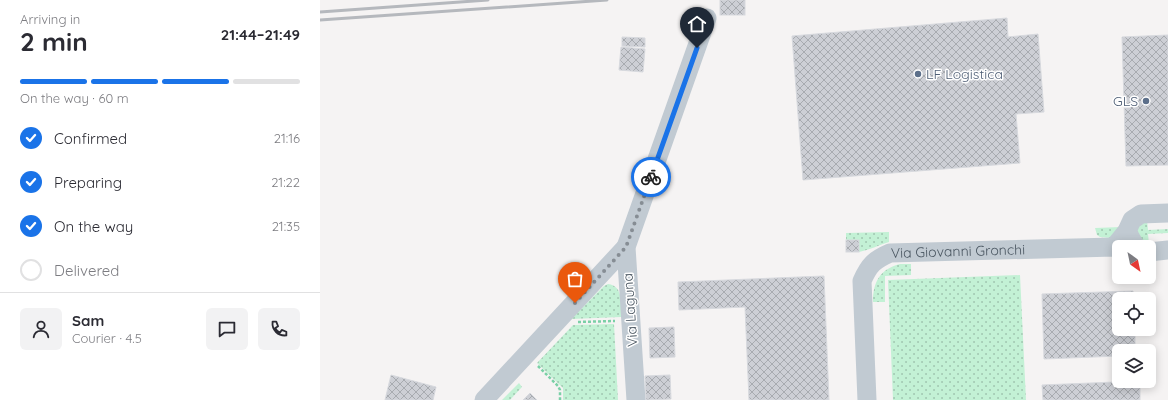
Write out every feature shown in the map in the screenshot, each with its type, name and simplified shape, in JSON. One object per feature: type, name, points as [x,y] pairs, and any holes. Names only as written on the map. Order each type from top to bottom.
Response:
[{"type":"street","name":"Via Laguna","points":[[636,400],[626,247],[707,18]]},
{"type":"street","name":"Via Giovanni Gronchi","points":[[1121,240],[1132,220],[1141,214],[1168,213]]},
{"type":"street","points":[[1127,231],[1132,240]]},
{"type":"street","points":[[484,400],[626,247]]},
{"type":"street","name":"Via Giovanni Gronchi","points":[[867,400],[862,281],[868,268],[879,258],[890,253],[1112,248]]},
{"type":"street","points":[[1156,251],[1168,250]]},
{"type":"path","points":[[534,363],[558,386],[560,390],[560,400]]},
{"type":"green space","points":[[1147,220],[1148,230],[1168,229],[1168,233],[1148,234],[1149,240],[1142,240],[1136,228]]},
{"type":"green space","points":[[1121,227],[1110,238],[1100,237],[1097,235],[1095,228]]},
{"type":"green space","points":[[889,232],[889,242],[859,252],[859,240],[846,240],[846,233]]},
{"type":"green space","points":[[900,264],[911,264],[911,275],[885,276],[885,302],[873,302],[874,288],[879,277],[887,269]]},
{"type":"green space","points":[[1020,275],[1026,400],[893,400],[888,280]]},
{"type":"green space","points":[[608,284],[617,288],[619,292],[621,317],[571,319],[604,286]]},
{"type":"green space","points":[[614,324],[618,400],[563,400],[563,388],[537,363],[573,325]]},
{"type":"green space","points":[[519,383],[522,387],[510,400],[502,400]]},
{"type":"building","points":[[720,0],[745,0],[745,15],[720,15]]},
{"type":"building","name":"LF Logistica","points":[[1007,18],[1008,37],[1038,34],[1044,112],[1016,114],[1020,163],[803,180],[792,36]]},
{"type":"building","name":"GLS","points":[[1168,35],[1168,165],[1126,166],[1122,37]]},
{"type":"building","points":[[622,37],[645,38],[645,47],[622,46]]},
{"type":"building","points":[[621,47],[645,49],[643,72],[619,70]]},
{"type":"building","points":[[846,240],[859,240],[859,252],[846,252]]},
{"type":"building","points":[[824,276],[829,400],[749,400],[745,307],[679,310],[678,282]]},
{"type":"building","points":[[1133,291],[1112,292],[1112,336],[1135,336],[1135,344],[1112,344],[1112,356],[1044,359],[1042,294]]},
{"type":"building","points":[[674,327],[675,357],[650,358],[649,328]]},
{"type":"building","points":[[391,375],[436,387],[433,400],[385,400]]},
{"type":"building","points":[[670,375],[671,399],[646,400],[645,376]]},
{"type":"building","points":[[1112,382],[1112,388],[1140,388],[1140,400],[1043,400],[1042,385]]},
{"type":"building","points":[[530,393],[537,400],[523,400]]},
{"type":"railway","points":[[320,12],[488,0]]},
{"type":"railway","points":[[320,20],[607,0]]},
{"type":"way so far","points":[[575,303],[626,247],[651,177]]},
{"type":"place","name":"LF Logistica","points":[[918,74]]},
{"type":"place","name":"GLS","points":[[1146,101]]},
{"type":"route","points":[[651,177],[697,48]]}]
